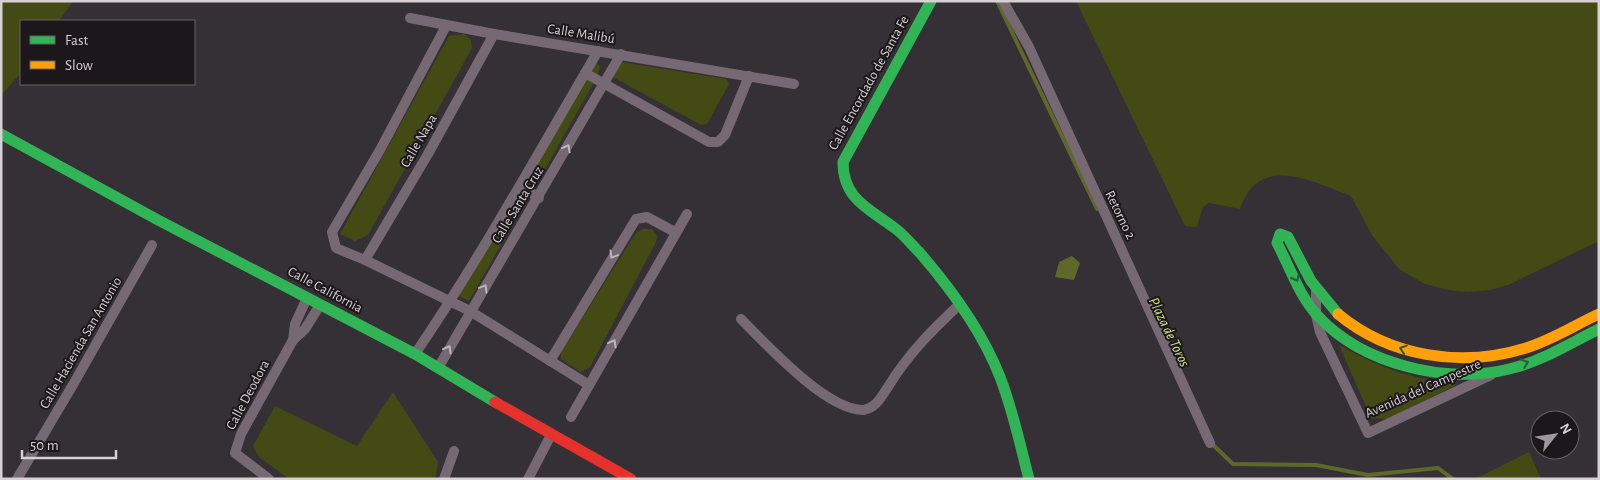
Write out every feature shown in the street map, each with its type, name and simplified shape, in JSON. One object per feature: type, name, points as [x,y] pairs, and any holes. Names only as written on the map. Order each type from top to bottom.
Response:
[{"type":"street","name":"Calle Encordado de Santa Fe","points":[[931,1],[842,162],[842,178],[852,196],[901,233],[973,322],[1001,378],[1029,479]]},
{"type":"street","name":"Retorno 2","points":[[1003,1],[1028,47],[1210,443]]},
{"type":"street","name":"Calle Malibú","points":[[410,18],[446,26],[794,84]]},
{"type":"street","points":[[446,26],[380,150],[332,232],[336,248],[366,260],[470,311],[589,385]]},
{"type":"street","name":"Calle Napa","points":[[366,260],[428,154],[494,34]]},
{"type":"street","name":"Calle Santa Cruz","points":[[415,354],[521,186],[598,51]]},
{"type":"street","name":"Calle Santa Cruz","points":[[438,368],[470,311],[539,198],[620,54]]},
{"type":"street","points":[[585,73],[709,142],[718,142],[725,135],[749,76]]},
{"type":"street","name":"Calle California","points":[[1,134],[415,354],[551,435],[631,479]]},
{"type":"street","points":[[521,186],[539,198]]},
{"type":"street","points":[[571,417],[687,214]]},
{"type":"street","points":[[550,361],[636,219],[648,216],[675,232]]},
{"type":"street","name":"Avenida del Campestre","points":[[1599,314],[1528,348],[1493,357],[1458,360],[1422,355],[1391,345],[1351,325],[1331,307],[1316,289],[1288,237],[1280,234],[1278,243],[1316,315],[1325,345],[1368,433],[1497,372],[1525,363],[1599,329]]},
{"type":"street","name":"Calle Hacienda San Antonio","points":[[17,479],[152,245]]},
{"type":"street","name":"Avenida del Campestre","points":[[1316,289],[1316,315],[1330,329],[1366,351],[1420,369],[1459,373],[1497,372]]},
{"type":"street","name":"Calle Deodora","points":[[293,340],[295,324],[307,298]]},
{"type":"street","points":[[742,319],[803,379],[841,404],[864,410],[879,401],[905,361],[924,337],[960,304]]},
{"type":"street","name":"Calle Deodora","points":[[269,479],[235,453],[241,434],[293,340],[305,329],[320,305]]},
{"type":"street","points":[[1420,369],[1422,355]]},
{"type":"street","points":[[528,479],[551,435]]},
{"type":"street","points":[[444,479],[454,451]]},
{"type":"shaded area","points":[[1,1],[73,1],[60,20],[20,20],[20,74],[1,95]]},
{"type":"shaded area","points":[[1076,1],[1599,1],[1599,241],[1508,285],[1490,290],[1467,292],[1448,290],[1425,284],[1399,269],[1372,235],[1351,196],[1303,179],[1273,176],[1260,181],[1249,192],[1240,209],[1209,203],[1203,207],[1197,227],[1185,226]]},
{"type":"shaded area","points":[[464,34],[471,40],[472,48],[368,235],[355,241],[340,234],[449,36]]},
{"type":"shaded area","points":[[596,61],[600,67],[597,77],[540,178],[529,171]]},
{"type":"shaded area","points":[[621,62],[726,79],[729,84],[707,124],[701,125],[611,76]]},
{"type":"shaded area","points":[[512,203],[522,208],[469,301],[458,296]]},
{"type":"shaded area","points":[[642,229],[652,229],[657,236],[656,242],[590,367],[581,372],[561,359],[561,352],[636,233]]},
{"type":"shaded area","points":[[1072,256],[1080,263],[1074,280],[1055,277],[1059,262]]},
{"type":"shaded area","points":[[1339,345],[1395,371],[1454,383],[1456,385],[1388,419],[1371,418]]},
{"type":"shaded area","points":[[393,392],[438,462],[435,479],[289,479],[259,457],[253,446],[275,406],[357,446]]},
{"type":"shaded area","points":[[1529,452],[1530,460],[1533,460],[1541,479],[1475,479]]},
{"type":"waterway","name":"Plaza de Toros","points":[[997,1],[1097,209]]},
{"type":"waterway","name":"Plaza de Toros","points":[[1210,442],[1233,464],[1316,465],[1368,475],[1438,468],[1453,479]]},
{"type":"traffic: fast","points":[[931,1],[843,162],[844,175],[853,195],[868,209],[899,232],[920,253],[955,296],[975,327],[993,360],[1005,389],[1029,479]]},
{"type":"traffic: fast","points":[[1,134],[158,220],[415,354],[495,402]]},
{"type":"traffic: fast","points":[[1338,314],[1311,281],[1288,237],[1280,234],[1277,243],[1305,300],[1318,316],[1336,333],[1358,347],[1381,358],[1407,366],[1433,372],[1459,374],[1485,373],[1509,369],[1544,357],[1599,329]]},
{"type":"traffic: slow","points":[[1338,314],[1358,329],[1403,349],[1427,355],[1452,357],[1502,354],[1526,348],[1554,337],[1599,314]]},
{"type":"traffic: jam","points":[[495,402],[631,479]]}]
